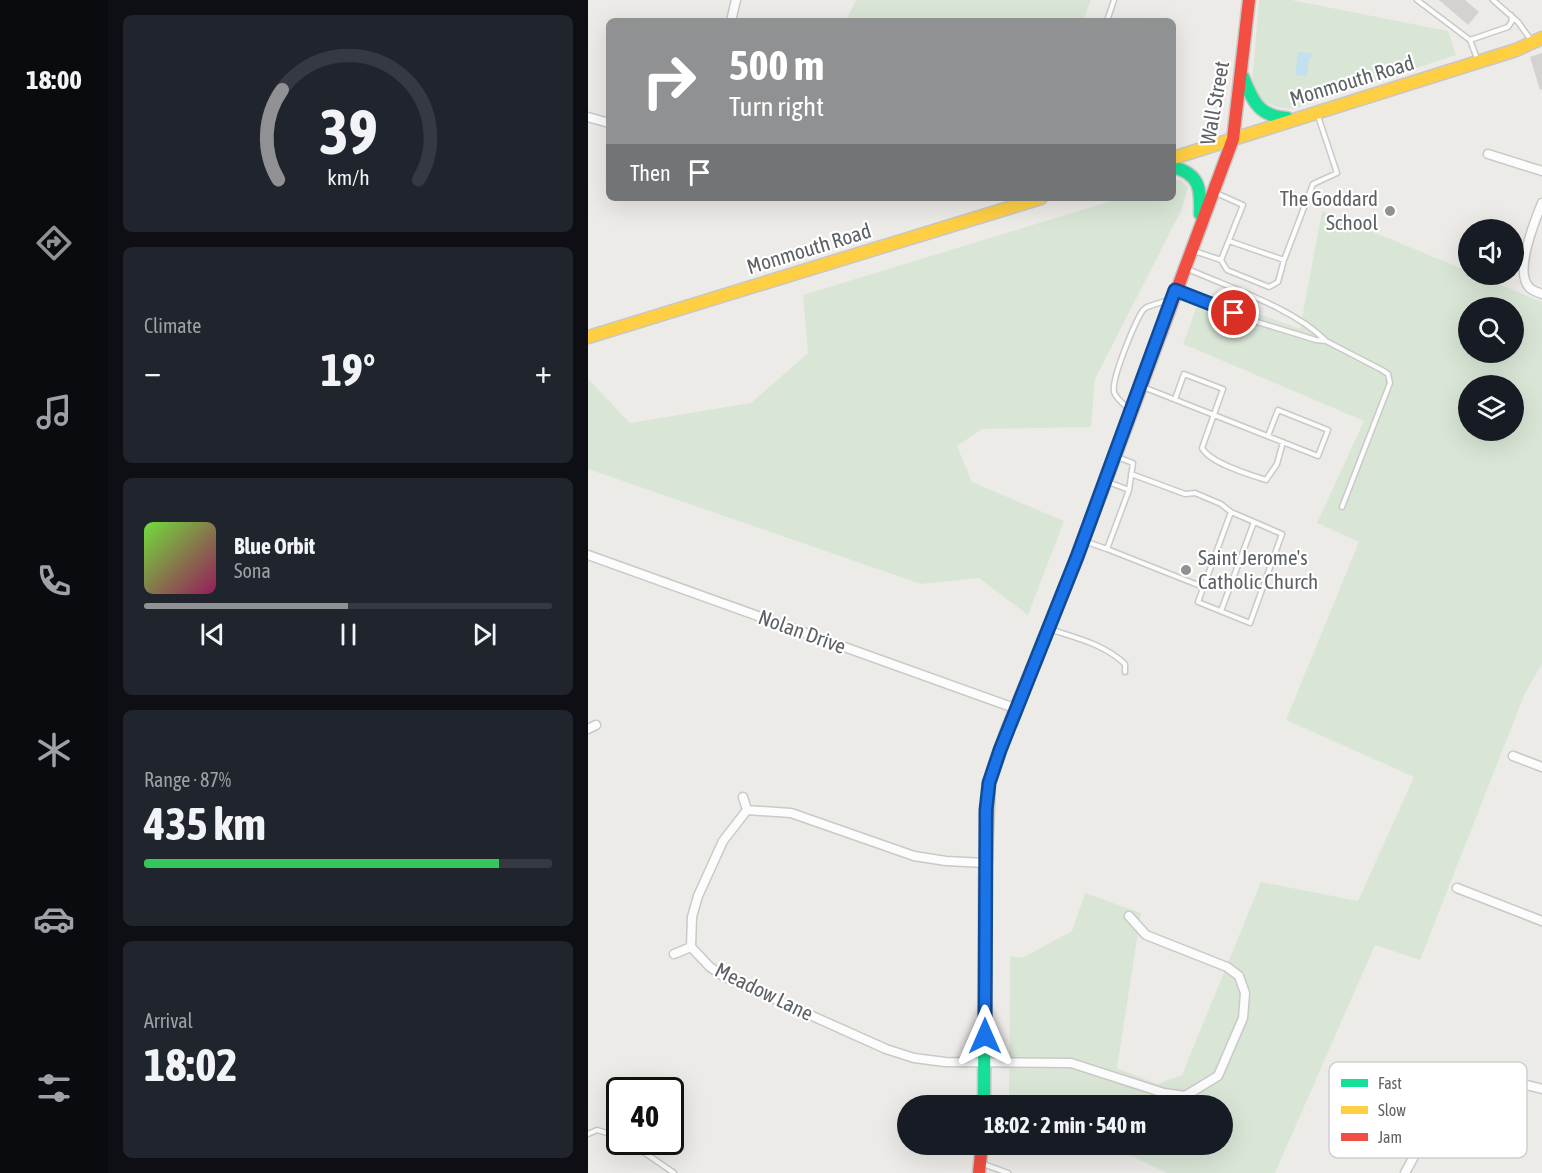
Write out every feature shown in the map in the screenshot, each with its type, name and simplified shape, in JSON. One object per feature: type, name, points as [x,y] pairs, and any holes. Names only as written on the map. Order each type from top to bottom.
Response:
[{"type":"street","points":[[732,18],[736,0]]},
{"type":"street","name":"Wall Street","points":[[984,1095],[985,863],[989,783],[1083,541],[1233,139],[1250,0]]},
{"type":"street","name":"Monmouth Road","points":[[1176,157],[1478,62],[1539,40]]},
{"type":"street","points":[[1242,75],[1251,98],[1261,111],[1275,118],[1298,118]]},
{"type":"street","points":[[588,117],[606,122]]},
{"type":"street","points":[[1488,154],[1542,171]]},
{"type":"street","points":[[1176,168],[1190,172],[1198,185],[1200,224]]},
{"type":"street","name":"Monmouth Road","points":[[588,337],[1031,201]]},
{"type":"street","points":[[1542,203],[1531,232],[1523,271],[1528,287],[1542,294]]},
{"type":"street","name":"Nolan Drive","points":[[588,555],[1017,709]]},
{"type":"street","points":[[1513,756],[1542,767]]},
{"type":"street","points":[[743,797],[747,810]]},
{"type":"street","points":[[747,810],[791,813],[914,856],[946,861],[985,863]]},
{"type":"street","points":[[674,954],[691,947],[692,916],[698,896],[723,841],[747,810]]},
{"type":"street","points":[[1457,888],[1542,921]]},
{"type":"street","name":"Meadow Lane","points":[[691,947],[710,967],[723,976],[886,1049],[929,1060],[984,1063],[1071,1063],[1164,1093],[1185,1096],[1218,1076],[1243,1018],[1245,993],[1239,976],[1227,967],[1146,935],[1129,916]]},
{"type":"street","points":[[1527,1085],[1542,1089]]},
{"type":"street","points":[[1405,1173],[1413,1158]]},
{"type":"lane","points":[[1108,18],[1114,0]]},
{"type":"lane","points":[[1417,0],[1470,40],[1478,62]]},
{"type":"lane","points":[[1493,0],[1539,40]]},
{"type":"lane","points":[[1470,40],[1508,27],[1512,21],[1509,14]]},
{"type":"lane","points":[[1190,250],[1221,260],[1227,270],[1269,287],[1278,282],[1313,184],[1337,174],[1316,112]]},
{"type":"lane","points":[[1212,191],[1243,205],[1221,260]]},
{"type":"lane","points":[[1229,241],[1284,260]]},
{"type":"lane","points":[[1184,267],[1260,300],[1315,330],[1326,341],[1388,374],[1390,383],[1342,507]]},
{"type":"lane","points":[[1130,411],[1116,397],[1114,389],[1126,346],[1143,310],[1174,295],[1316,340],[1326,341]]},
{"type":"lane","points":[[1175,399],[1184,374],[1223,388],[1202,448],[1205,454],[1252,476],[1266,480],[1277,464],[1283,442]]},
{"type":"lane","points":[[1140,386],[1318,456],[1328,430],[1278,410],[1268,436]]},
{"type":"lane","points":[[1107,549],[1129,490],[1133,463],[1114,455]]},
{"type":"lane","points":[[1131,474],[1185,495],[1195,493],[1221,504],[1231,512],[1282,534],[1250,623],[1198,602],[1231,512]]},
{"type":"lane","points":[[1104,480],[1129,490]]},
{"type":"lane","points":[[1221,611],[1254,522]]},
{"type":"lane","points":[[1083,541],[1203,587]]},
{"type":"lane","points":[[1048,629],[1092,643],[1114,654],[1125,664],[1125,672]]},
{"type":"lane","points":[[588,1134],[597,1130],[606,1133]]},
{"type":"lane","points":[[648,1155],[674,1173]]},
{"type":"lane","points":[[980,1168],[1008,1173]]},
{"type":"green space","points":[[856,0],[1091,0],[1084,18],[847,18]]},
{"type":"green space","points":[[1259,0],[1291,0],[1448,31],[1456,55],[1292,109],[1278,107],[1262,100],[1254,90],[1252,83]]},
{"type":"green space","points":[[1180,180],[1188,187],[1181,211],[1095,379],[1091,427],[982,429],[957,446],[972,482],[1064,521],[1028,615],[979,578],[921,584],[588,469],[588,379],[630,423],[751,403],[808,353],[803,295],[1111,201],[1176,201],[1176,181]]},
{"type":"green space","points":[[1322,211],[1458,267],[1458,285],[1500,285],[1542,302],[1542,664],[1525,693],[1420,960],[1375,945],[1275,1173],[1167,1173],[1130,1155],[1233,1155],[1233,1095],[1009,1095],[1010,956],[1022,958],[1072,931],[1085,893],[1141,913],[1117,1068],[1157,1084],[1182,1075],[1261,882],[1358,901],[1414,777],[1286,720],[1359,542],[1317,523],[1364,421],[1183,344],[1202,293],[1300,329]]},
{"type":"water","points":[[1298,52],[1312,53],[1312,58],[1309,58],[1307,76],[1295,75]]},
{"type":"building","points":[[1439,0],[1465,0],[1479,12],[1468,25]]},
{"type":"building","points":[[1542,53],[1542,89],[1540,90],[1530,57]]},
{"type":"traffic: fast","points":[[1243,77],[1258,106],[1269,114],[1287,118]]},
{"type":"traffic: fast","points":[[1176,168],[1194,178],[1199,190],[1200,214]]},
{"type":"traffic: fast","points":[[984,1095],[985,879],[989,783],[1032,669]]},
{"type":"traffic: slow","points":[[1176,157],[1516,50],[1542,38]]},
{"type":"traffic: slow","points":[[588,337],[1031,201]]},
{"type":"traffic: slow","points":[[1032,669],[1127,424]]},
{"type":"traffic: jam","points":[[1127,424],[1233,139],[1249,0]]},
{"type":"traffic: jam","points":[[979,1173],[981,1155]]},
{"type":"place","name":"The Goddard School","points":[[1390,211]]},
{"type":"place","name":"Saint Jerome's Catholic Church","points":[[1186,570]]},
{"type":"route","points":[[985,1036],[986,810],[989,783],[1000,750],[1077,557],[1175,290],[1234,313]]}]
